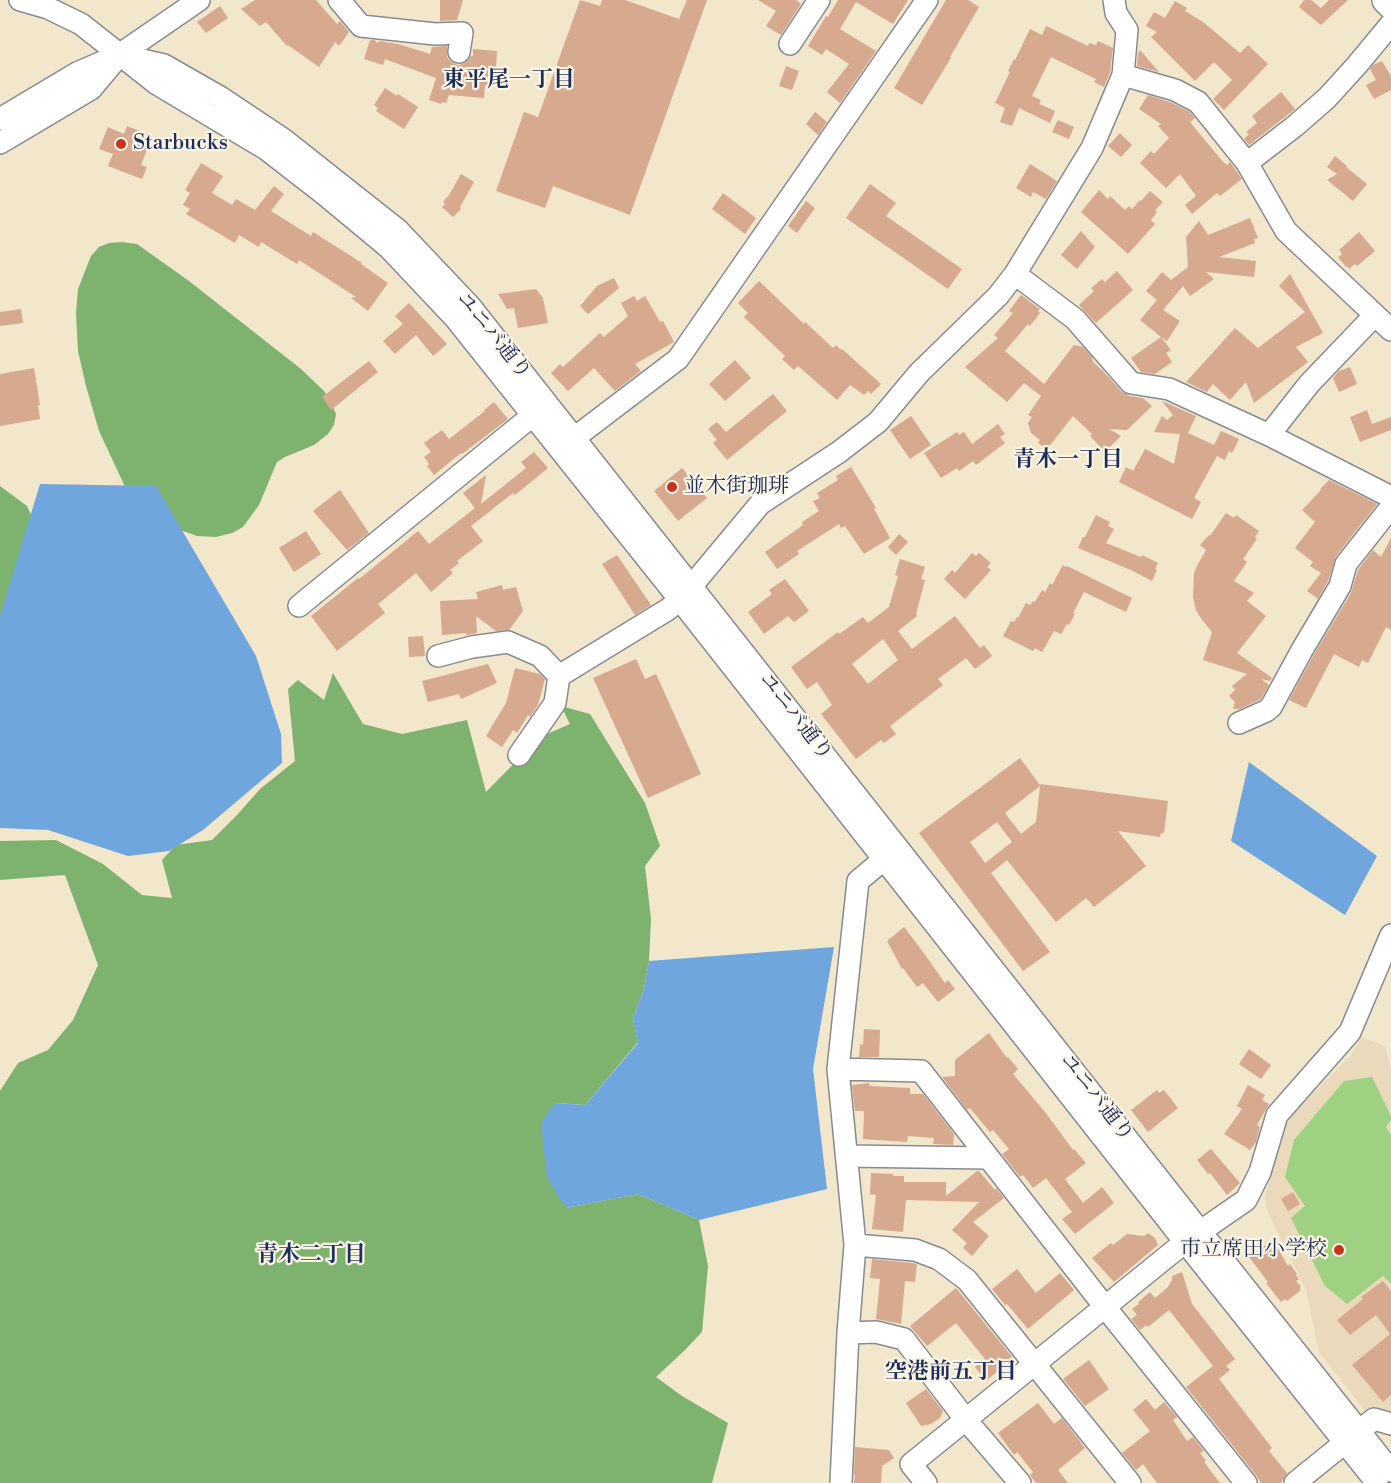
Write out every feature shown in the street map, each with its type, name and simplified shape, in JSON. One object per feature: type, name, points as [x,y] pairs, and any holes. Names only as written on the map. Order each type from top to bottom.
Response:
[{"type":"main road","points":[[1386,0],[1391,4]]},
{"type":"street","name":"ユニバ通り","points":[[20,0],[48,8],[81,24],[157,84],[266,149],[324,194],[389,248],[540,410],[1352,1437],[1377,1483]]},
{"type":"street","points":[[0,119],[77,73],[119,55],[199,0]]},
{"type":"street","points":[[339,0],[361,26],[435,34],[462,33],[459,52]]},
{"type":"street","points":[[790,45],[819,0]]},
{"type":"street","points":[[567,444],[678,359],[927,0]]},
{"type":"street","points":[[559,676],[667,610],[686,593],[760,504],[839,452],[878,422],[919,373],[998,296],[1015,274],[1092,148],[1123,75],[1127,30],[1116,13],[1114,0]]},
{"type":"street","points":[[1247,163],[1327,98],[1391,24]]},
{"type":"street","points":[[0,143],[91,89],[119,55]]},
{"type":"street","points":[[1123,75],[1175,90],[1198,102],[1247,163],[1286,231],[1391,330]]},
{"type":"street","points":[[1015,274],[1075,319],[1131,383],[1169,389],[1269,435],[1391,497]]},
{"type":"street","points":[[1269,435],[1309,384],[1375,315]]},
{"type":"street","points":[[299,606],[540,410]]},
{"type":"street","points":[[1239,723],[1271,707],[1340,586],[1346,564],[1391,507]]},
{"type":"street","points":[[438,656],[472,647],[508,642],[540,656],[559,676]]},
{"type":"street","points":[[519,754],[555,703],[559,676]]},
{"type":"street","points":[[841,1483],[848,1333],[855,1245],[838,1069],[858,881],[891,854]]},
{"type":"street","points":[[926,1483],[911,1464],[1192,1236],[1246,1200],[1260,1172],[1277,1115],[1350,1032],[1390,938]]},
{"type":"street","points":[[838,1069],[921,1071],[1246,1483]]},
{"type":"street","points":[[847,1156],[988,1158]]},
{"type":"street","points":[[855,1245],[915,1250],[939,1259],[967,1280],[1130,1483]]},
{"type":"street","points":[[848,1333],[876,1332],[904,1340],[966,1420],[1020,1483]]},
{"type":"street","points":[[1295,1483],[1374,1419],[1391,1424]]},
{"type":"street","name":"ユニバ通り","points":[[1352,1437],[1391,1471]]},
{"type":"shaded area","name":"市立席田小学校","points":[[1362,1037],[1385,1046],[1391,1069],[1391,1417],[1369,1416],[1319,1352],[1306,1290],[1267,1210],[1265,1197],[1284,1129],[1293,1114],[1351,1055]]},
{"type":"green space","points":[[122,242],[137,244],[189,281],[301,369],[324,391],[336,414],[334,425],[328,434],[314,445],[277,462],[259,505],[243,527],[232,533],[216,537],[197,536],[158,522],[127,491],[99,431],[78,351],[76,313],[78,289],[91,256],[99,247]]},
{"type":"green space","points":[[0,486],[27,506],[64,590],[0,686]]},
{"type":"green space","points":[[333,673],[363,724],[402,734],[467,720],[486,792],[540,737],[570,724],[561,706],[590,714],[645,803],[660,846],[645,866],[651,919],[649,961],[644,989],[633,1019],[638,1042],[585,1105],[555,1103],[566,1208],[638,1194],[699,1220],[708,1266],[702,1332],[656,1377],[682,1396],[728,1423],[712,1483],[0,1483],[0,1091],[18,1063],[48,1050],[73,1020],[98,965],[65,875],[0,880],[0,841],[56,840],[103,864],[142,895],[172,898],[162,860],[176,845],[212,840],[260,789],[295,761],[288,689],[298,680],[324,700]]},
{"type":"green space","points":[[1372,1077],[1391,1116],[1386,1127],[1391,1135],[1391,1284],[1383,1276],[1347,1304],[1325,1286],[1291,1218],[1305,1206],[1285,1177],[1294,1140],[1344,1081]]},
{"type":"water","points":[[40,484],[156,486],[256,656],[281,734],[282,763],[203,830],[169,851],[128,856],[48,830],[0,828],[0,616]]},
{"type":"water","points":[[1249,762],[1377,856],[1345,915],[1231,841]]},
{"type":"water","points":[[834,947],[813,1069],[827,1189],[699,1220],[638,1194],[566,1208],[547,1178],[541,1123],[555,1103],[585,1105],[638,1043],[633,1019],[644,989],[649,961]]},
{"type":"building","points":[[255,0],[316,0],[337,24],[340,21],[349,32],[339,46],[335,42],[319,67],[287,46],[266,22],[260,26],[241,9]]},
{"type":"building","points":[[440,0],[463,0],[457,20],[440,21]]},
{"type":"building","points":[[580,0],[600,6],[602,0],[625,0],[679,19],[687,0],[707,0],[630,215],[553,186],[545,208],[496,191],[524,112],[538,117]]},
{"type":"building","points":[[758,0],[796,0],[801,4],[781,35],[766,26],[776,11]]},
{"type":"building","points":[[838,0],[908,0],[893,24],[856,2],[840,29],[876,51],[840,103],[827,92],[849,64],[826,49],[822,55],[808,46]]},
{"type":"building","points":[[946,0],[968,0],[979,7],[922,105],[894,88]]},
{"type":"building","points":[[1304,0],[1311,0],[1321,8],[1329,0],[1348,0],[1321,25],[1299,7]]},
{"type":"building","points":[[1175,1],[1187,8],[1185,11],[1203,22],[1240,53],[1248,45],[1268,64],[1224,110],[1213,99],[1232,80],[1214,62],[1195,81],[1151,37],[1157,32],[1146,26],[1154,12],[1165,18]]},
{"type":"building","points":[[220,6],[228,18],[206,33],[197,22]]},
{"type":"building","points":[[1046,26],[1088,46],[1089,43],[1096,45],[1098,41],[1113,48],[1110,72],[1104,87],[1094,82],[1096,79],[1051,57],[1032,96],[1041,100],[1039,104],[1055,111],[1050,123],[1019,108],[1012,126],[1000,122],[1005,108],[995,103],[1010,72],[1008,71],[1030,29],[1042,35]]},
{"type":"building","points":[[370,40],[378,43],[379,41],[398,44],[430,54],[432,47],[447,46],[447,57],[458,65],[473,56],[473,49],[497,51],[496,69],[491,69],[489,85],[485,85],[484,98],[449,95],[446,103],[441,104],[429,100],[436,78],[385,59],[383,65],[364,59]]},
{"type":"building","points":[[1140,50],[1159,72],[1137,66]]},
{"type":"building","points":[[1382,61],[1391,76],[1391,90],[1374,99],[1366,85],[1376,80],[1370,69]]},
{"type":"building","points":[[786,66],[799,71],[792,90],[779,86]]},
{"type":"building","points":[[385,88],[418,107],[404,129],[376,111],[378,108],[374,105]]},
{"type":"building","points":[[1281,92],[1295,109],[1249,145],[1244,139],[1249,134],[1246,132],[1257,123],[1252,116]]},
{"type":"building","points":[[1148,95],[1190,112],[1195,118],[1190,122],[1223,162],[1227,165],[1230,162],[1242,179],[1220,196],[1217,193],[1192,214],[1185,205],[1196,196],[1180,174],[1166,188],[1140,163],[1151,151],[1154,154],[1169,138],[1158,126],[1161,124],[1139,109]]},
{"type":"building","points":[[815,112],[827,122],[818,135],[806,124]]},
{"type":"building","points":[[1058,120],[1074,127],[1069,139],[1052,132]]},
{"type":"building","points":[[127,126],[152,136],[141,165],[147,167],[142,179],[108,166],[113,154],[99,149],[108,127],[124,134]]},
{"type":"building","points":[[1120,133],[1132,145],[1121,157],[1108,146]]},
{"type":"building","points":[[1335,156],[1367,184],[1353,201],[1327,180],[1337,174],[1327,167]]},
{"type":"building","points":[[201,163],[223,176],[212,193],[232,205],[236,199],[255,210],[274,186],[284,194],[271,211],[311,236],[313,232],[362,263],[388,283],[368,311],[351,298],[356,297],[299,260],[297,264],[261,242],[259,247],[239,235],[235,243],[186,214],[190,209],[183,205],[190,193],[185,190]]},
{"type":"building","points":[[1030,164],[1057,181],[1046,199],[1033,192],[1031,197],[1016,188]]},
{"type":"building","points":[[461,174],[474,182],[461,209],[453,217],[442,207]]},
{"type":"building","points":[[870,184],[896,203],[886,216],[962,269],[948,289],[846,218]]},
{"type":"building","points":[[1099,190],[1108,199],[1110,196],[1125,210],[1129,206],[1132,209],[1150,191],[1163,202],[1155,210],[1157,212],[1151,220],[1155,224],[1128,254],[1081,212]]},
{"type":"building","points":[[723,193],[756,218],[745,234],[712,209]]},
{"type":"building","points":[[806,201],[815,208],[797,233],[788,226]]},
{"type":"building","points":[[1250,218],[1258,238],[1254,239],[1255,243],[1219,257],[1256,261],[1254,277],[1206,272],[1214,279],[1190,296],[1183,286],[1163,310],[1180,321],[1167,341],[1140,320],[1157,300],[1146,291],[1162,272],[1171,280],[1188,267],[1186,237],[1199,221],[1208,235]]},
{"type":"building","points":[[1081,231],[1095,247],[1077,269],[1061,255]]},
{"type":"building","points":[[1359,232],[1375,251],[1357,266],[1355,264],[1349,269],[1338,257],[1342,254],[1339,250]]},
{"type":"building","points":[[1117,271],[1133,290],[1096,323],[1079,305],[1094,291],[1091,288],[1102,279],[1105,282]]},
{"type":"building","points":[[1290,274],[1323,333],[1296,347],[1308,362],[1254,403],[1246,382],[1230,400],[1213,384],[1207,392],[1186,382],[1235,328],[1258,348],[1305,312],[1279,286]]},
{"type":"building","points":[[614,278],[619,288],[588,314],[580,306],[597,286]]},
{"type":"building","points":[[759,281],[804,324],[805,322],[833,348],[836,345],[842,349],[881,384],[871,394],[868,391],[864,395],[850,385],[837,400],[798,366],[794,370],[782,359],[785,356],[744,317],[748,313],[738,303]]},
{"type":"building","points":[[536,289],[543,298],[548,323],[518,328],[514,308],[507,309],[498,294]]},
{"type":"building","points":[[1021,295],[1040,309],[1038,311],[1040,313],[1005,351],[1044,384],[1074,345],[1083,347],[1092,357],[1093,362],[1121,391],[1129,396],[1143,398],[1152,406],[1127,430],[1109,429],[1121,436],[1105,452],[1090,436],[1092,434],[1073,416],[1047,449],[1038,443],[1040,440],[1031,433],[1028,423],[1032,417],[1028,415],[1041,396],[1024,383],[1007,402],[965,367],[998,338],[994,335],[1013,313],[1009,311]]},
{"type":"building","points":[[634,296],[637,301],[645,296],[660,322],[663,321],[674,342],[635,364],[641,371],[615,391],[594,368],[568,391],[551,373],[560,364],[563,367],[600,333],[604,337],[628,316],[621,303]]},
{"type":"building","points":[[409,303],[447,344],[433,356],[416,335],[395,354],[383,341],[403,324],[395,316]]},
{"type":"building","points":[[21,309],[23,323],[0,326],[0,312]]},
{"type":"building","points":[[1161,337],[1171,350],[1166,353],[1172,362],[1155,374],[1141,372],[1131,358]]},
{"type":"building","points":[[735,360],[751,378],[725,401],[709,384]]},
{"type":"building","points":[[369,361],[378,372],[331,410],[322,397]]},
{"type":"building","points":[[1350,367],[1357,384],[1339,392],[1333,378],[1339,371]]},
{"type":"building","points":[[34,368],[40,419],[0,426],[0,374]]},
{"type":"building","points":[[773,394],[787,411],[727,460],[713,443],[717,440],[708,429],[717,422],[726,432]]},
{"type":"building","points":[[1162,401],[1196,416],[1188,433],[1214,445],[1221,431],[1239,439],[1232,453],[1229,451],[1225,460],[1217,456],[1194,498],[1201,502],[1192,519],[1119,482],[1126,467],[1133,471],[1145,449],[1174,464],[1180,434],[1154,432],[1162,416],[1167,420],[1173,415]]},
{"type":"building","points":[[494,402],[508,419],[434,475],[424,457],[431,452],[424,443],[442,430],[449,439]]},
{"type":"building","points":[[1367,410],[1372,424],[1391,417],[1391,430],[1360,442],[1350,417]]},
{"type":"building","points":[[911,416],[931,445],[910,459],[890,430]]},
{"type":"building","points":[[998,424],[1005,434],[1000,437],[1005,443],[976,465],[973,461],[959,471],[957,468],[941,478],[924,453],[957,432],[959,435],[964,432],[972,444]]},
{"type":"building","points":[[534,452],[548,468],[471,526],[483,541],[457,561],[459,563],[450,570],[453,573],[431,592],[416,573],[378,604],[385,613],[337,651],[311,616],[418,531],[429,544],[475,508],[463,493],[486,475],[481,504],[526,468],[521,462]]},
{"type":"building","points":[[851,467],[876,508],[874,509],[890,538],[864,554],[845,526],[841,528],[839,524],[797,551],[799,554],[777,569],[765,552],[819,511],[813,501],[820,498],[817,493],[838,480],[836,476]]},
{"type":"building","points":[[682,468],[707,498],[678,521],[654,491]]},
{"type":"building","points":[[1329,480],[1377,504],[1336,556],[1328,581],[1318,599],[1307,591],[1321,573],[1310,566],[1313,562],[1295,548],[1315,522],[1302,510]]},
{"type":"building","points":[[340,490],[369,533],[347,550],[313,511]]},
{"type":"building","points":[[1226,513],[1234,518],[1236,515],[1259,531],[1255,537],[1257,539],[1243,559],[1247,562],[1234,581],[1254,593],[1247,601],[1266,616],[1237,653],[1272,678],[1270,681],[1261,679],[1269,685],[1261,699],[1240,709],[1233,709],[1235,702],[1229,696],[1235,690],[1232,686],[1247,674],[1203,660],[1212,632],[1196,610],[1193,597],[1194,573],[1206,550],[1200,545],[1210,536]]},
{"type":"building","points":[[1096,515],[1110,522],[1108,526],[1114,529],[1106,543],[1158,563],[1152,581],[1078,548]]},
{"type":"building","points":[[306,531],[321,554],[294,572],[279,548]]},
{"type":"building","points":[[899,534],[908,542],[896,555],[888,547]]},
{"type":"building","points":[[1391,538],[1391,630],[1386,627],[1368,663],[1362,660],[1359,667],[1334,654],[1306,708],[1289,700],[1351,593],[1358,570],[1373,550],[1381,557]]},
{"type":"building","points":[[972,553],[976,556],[979,553],[991,563],[987,567],[991,570],[965,599],[944,579],[952,570],[955,573]]},
{"type":"building","points":[[617,555],[651,605],[635,615],[602,564]]},
{"type":"building","points":[[900,559],[925,567],[921,579],[925,580],[917,616],[898,631],[912,649],[955,616],[980,648],[984,645],[992,656],[975,669],[966,658],[938,679],[943,685],[890,726],[896,734],[884,743],[881,740],[856,759],[821,714],[832,705],[817,682],[807,689],[791,667],[838,632],[839,634],[863,617],[868,623],[889,607],[898,576],[895,575]],"holes":[[[883,639],[898,660],[868,684],[852,664]]]},
{"type":"building","points":[[1063,565],[1132,598],[1126,612],[1084,592],[1069,625],[1067,624],[1061,634],[1054,631],[1042,652],[1035,648],[1033,651],[1003,636],[1011,621],[1014,622],[1018,618],[1026,603],[1030,605],[1033,601],[1035,602],[1042,590],[1045,592],[1050,583],[1052,585]]},
{"type":"building","points":[[785,579],[809,611],[794,622],[788,616],[764,634],[748,612],[772,594],[769,590]]},
{"type":"building","points":[[502,585],[503,590],[516,587],[523,611],[509,630],[496,631],[476,616],[477,633],[442,635],[440,601],[478,599],[476,592]]},
{"type":"building","points":[[423,636],[425,656],[409,657],[408,637]]},
{"type":"building","points":[[636,659],[645,679],[656,674],[701,774],[648,798],[593,678]]},
{"type":"building","points":[[488,664],[497,683],[461,699],[459,694],[428,702],[422,681]]},
{"type":"building","points":[[515,668],[540,674],[545,679],[538,705],[530,717],[528,715],[517,733],[513,730],[502,747],[486,736],[506,703]]},
{"type":"building","points":[[1020,758],[1040,785],[1168,801],[1164,833],[1161,833],[1160,837],[1118,831],[1146,866],[1094,907],[1086,898],[1056,922],[1007,860],[991,873],[1050,952],[1023,971],[919,833]],"holes":[[[1040,786],[1036,822],[1021,834],[1005,813]],[[997,822],[1012,842],[985,863],[970,842]]]},
{"type":"building","points":[[904,927],[945,983],[948,980],[955,989],[938,1002],[923,983],[917,987],[902,969],[887,941]]},
{"type":"building","points":[[864,1029],[880,1030],[879,1057],[859,1057],[860,1044],[863,1045]]},
{"type":"building","points":[[989,1033],[1018,1069],[1013,1074],[1073,1150],[1086,1163],[1065,1179],[1083,1203],[1102,1187],[1114,1203],[1075,1234],[1062,1219],[1072,1212],[1046,1178],[1033,1188],[1023,1175],[1020,1177],[1002,1154],[1009,1149],[993,1130],[990,1132],[970,1108],[967,1110],[942,1077],[955,1076],[955,1060]]},
{"type":"building","points":[[1249,1049],[1271,1065],[1261,1079],[1239,1064]]},
{"type":"building","points":[[869,1083],[870,1086],[910,1088],[910,1094],[923,1094],[954,1134],[953,1145],[933,1144],[934,1138],[908,1136],[907,1142],[863,1139],[864,1112],[855,1111],[852,1085]]},
{"type":"building","points":[[1248,1085],[1265,1095],[1262,1100],[1269,1104],[1257,1125],[1260,1127],[1256,1142],[1250,1150],[1224,1134],[1242,1109],[1237,1106]]},
{"type":"building","points":[[1157,1090],[1159,1093],[1164,1090],[1178,1108],[1148,1132],[1131,1110]]},
{"type":"building","points":[[1211,1149],[1240,1183],[1227,1195],[1197,1160]]},
{"type":"building","points":[[977,1171],[1004,1198],[973,1222],[989,1236],[972,1256],[963,1248],[967,1243],[952,1230],[979,1202],[906,1200],[903,1232],[872,1229],[876,1195],[870,1194],[871,1173],[904,1176],[904,1182],[946,1182],[946,1196]]},
{"type":"building","points":[[1293,1192],[1300,1204],[1288,1211],[1281,1199]]},
{"type":"building","points":[[1148,1233],[1155,1238],[1158,1245],[1114,1282],[1092,1258],[1127,1234],[1144,1236]]},
{"type":"building","points":[[1273,1240],[1288,1266],[1290,1264],[1297,1274],[1299,1279],[1296,1281],[1301,1287],[1299,1288],[1301,1290],[1287,1301],[1285,1299],[1281,1302],[1249,1257]]},
{"type":"building","points":[[872,1259],[917,1264],[915,1282],[905,1281],[901,1324],[876,1319],[880,1279],[870,1278]]},
{"type":"building","points":[[1017,1269],[1036,1293],[1060,1273],[1074,1290],[1028,1329],[992,1289]]},
{"type":"building","points":[[1182,1272],[1192,1304],[1235,1359],[1226,1366],[1230,1370],[1219,1379],[1272,1448],[1269,1451],[1287,1473],[1281,1483],[1261,1483],[1186,1387],[1213,1366],[1169,1310],[1148,1327],[1146,1325],[1140,1330],[1131,1319],[1137,1315],[1132,1309],[1139,1304],[1138,1302],[1150,1292],[1155,1298],[1167,1288],[1172,1276]]},
{"type":"building","points":[[1383,1281],[1391,1291],[1391,1395],[1383,1402],[1352,1365],[1390,1334],[1376,1315],[1350,1335],[1337,1320],[1363,1299],[1361,1297]]},
{"type":"building","points":[[956,1288],[1013,1358],[986,1381],[975,1367],[985,1359],[956,1323],[927,1346],[910,1326]]},
{"type":"building","points":[[1089,1360],[1109,1389],[1085,1406],[1063,1379]]},
{"type":"building","points":[[926,1389],[943,1411],[940,1418],[931,1424],[921,1426],[906,1403]]},
{"type":"building","points":[[1146,1399],[1155,1410],[1164,1402],[1177,1417],[1173,1420],[1187,1441],[1193,1437],[1204,1451],[1200,1453],[1206,1461],[1204,1462],[1220,1483],[1157,1483],[1143,1464],[1136,1470],[1122,1453],[1150,1431],[1133,1410]]},
{"type":"building","points":[[1038,1403],[1054,1424],[1062,1418],[1085,1448],[1058,1470],[1068,1483],[1036,1483],[1030,1475],[1033,1472],[1017,1452],[1014,1455],[998,1433]]},
{"type":"building","points":[[855,1447],[889,1450],[894,1458],[882,1466],[881,1483],[854,1483]]},
{"type":"place","name":"Starbucks","points":[[121,144]]},
{"type":"place","name":"並木街珈琲","points":[[672,487]]},
{"type":"place","name":"市立席田小学校","points":[[1339,1250]]},
{"type":"district","name":"東平尾一丁目","points":[[509,81]]},
{"type":"district","name":"青木一丁目","points":[[1068,461]]},
{"type":"district","name":"青木二丁目","points":[[311,1256]]},
{"type":"district","name":"空港前五丁目","points":[[951,1373]]}]
